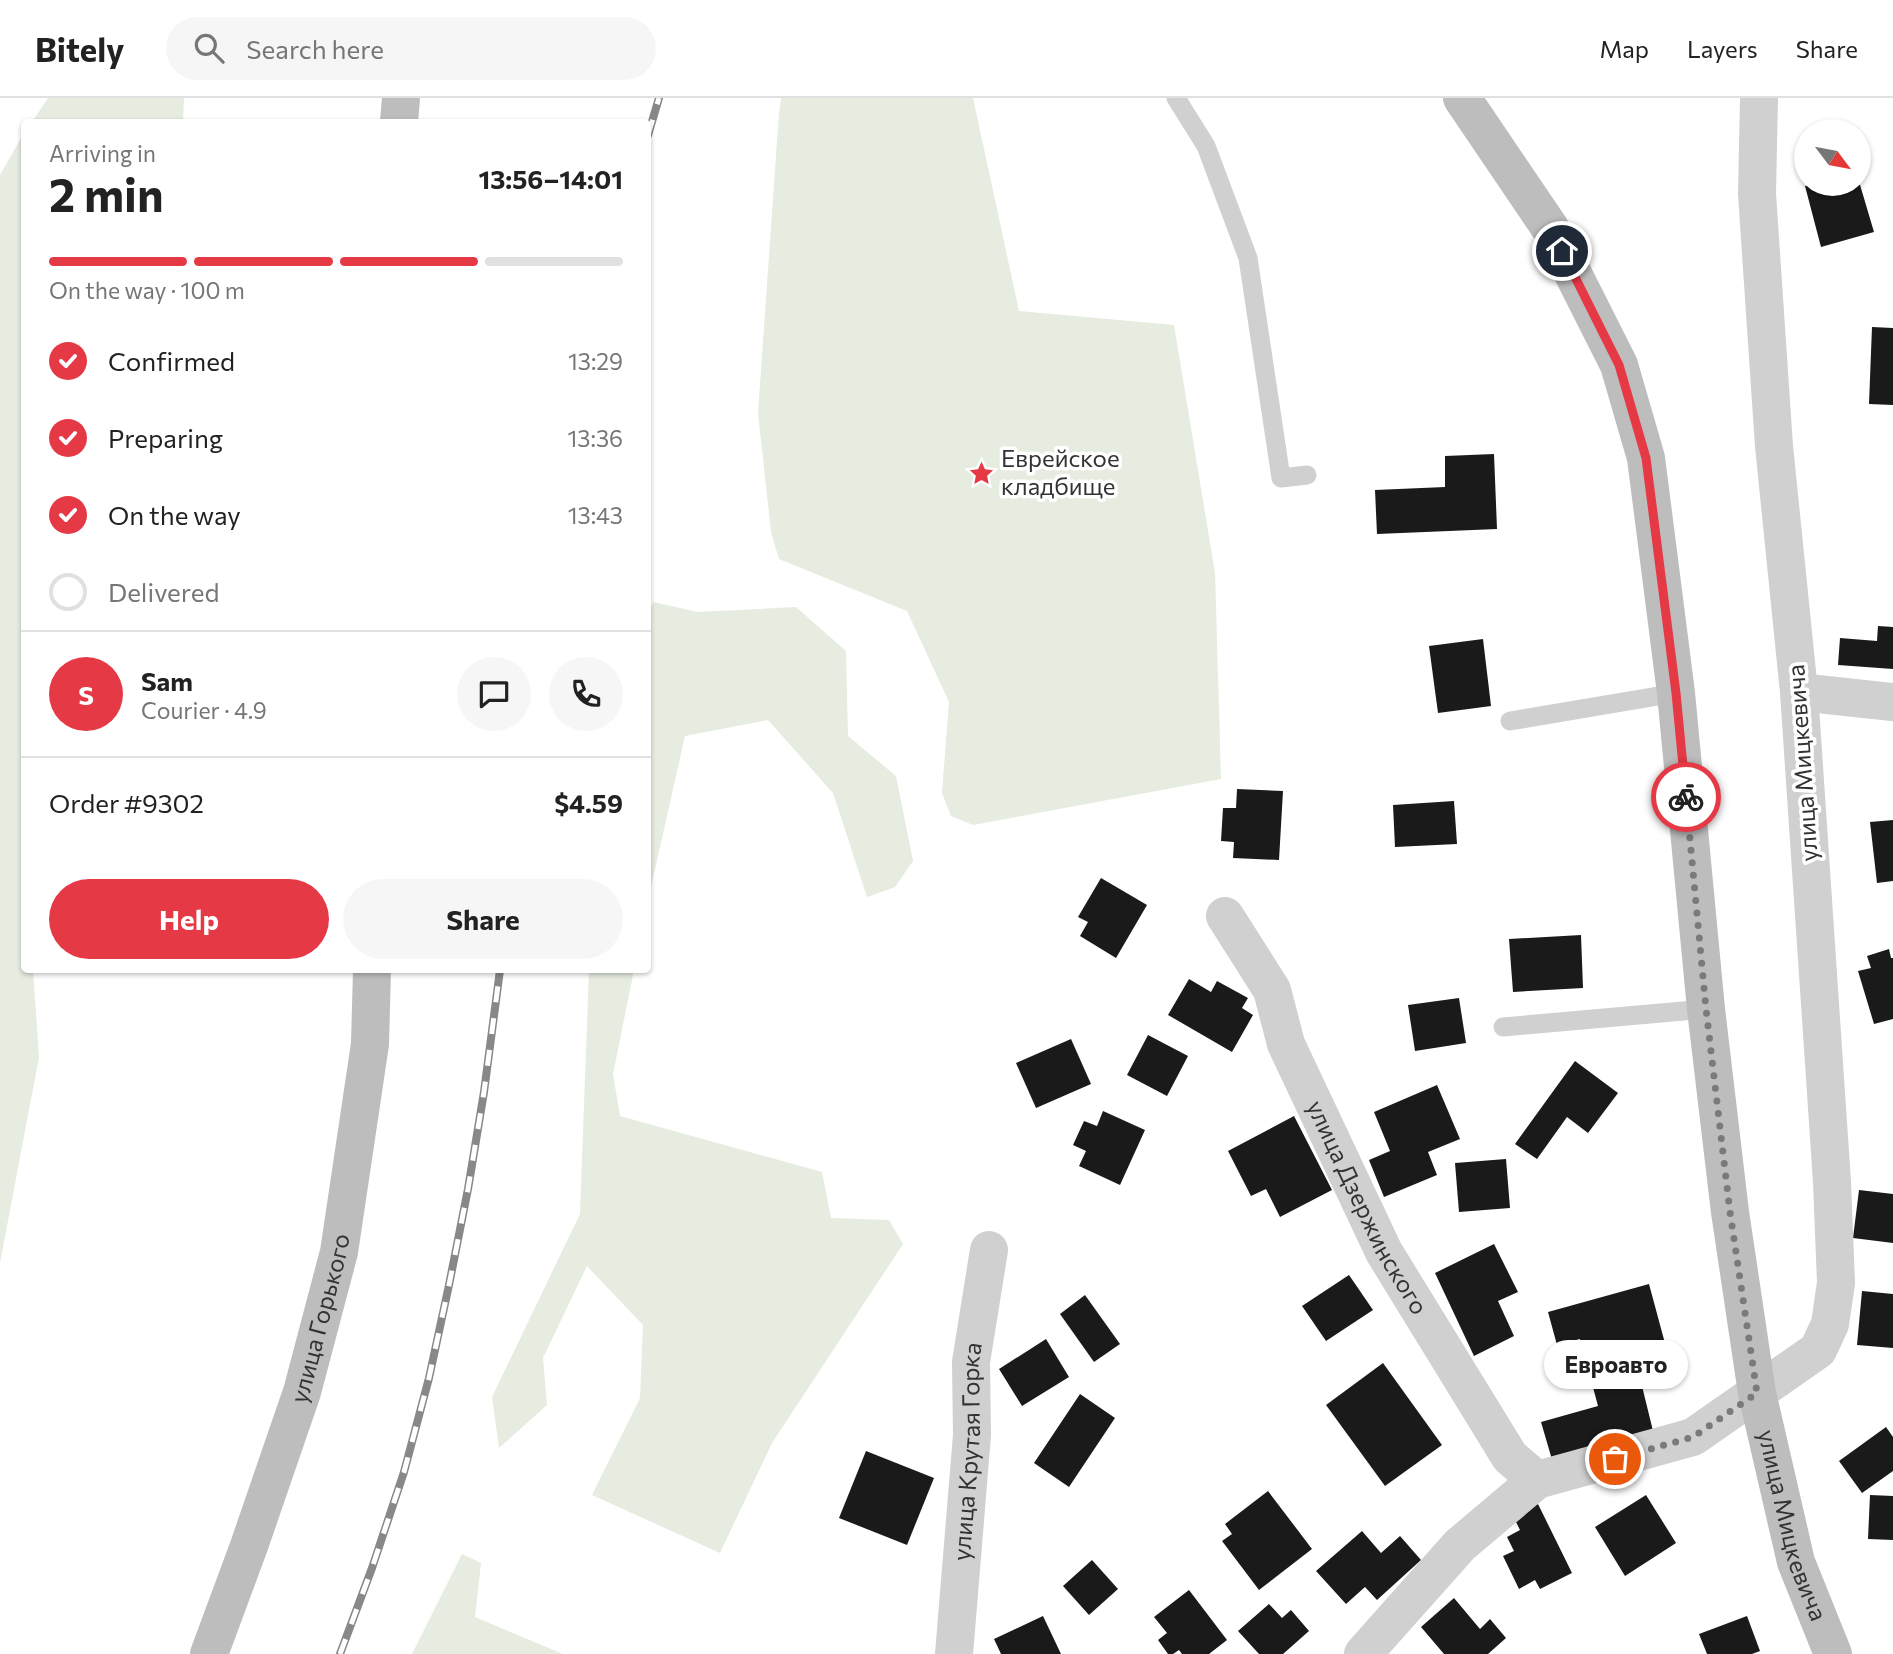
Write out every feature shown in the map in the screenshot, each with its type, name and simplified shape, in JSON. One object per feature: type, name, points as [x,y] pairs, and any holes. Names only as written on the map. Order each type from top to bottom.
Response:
[{"type":"main road","points":[[399,119],[401,98]]},
{"type":"main road","name":"улица Мицкевича","points":[[1462,98],[1550,228],[1619,365],[1646,458],[1676,693],[1706,1009],[1730,1212],[1757,1393],[1796,1562],[1833,1654]]},
{"type":"main road","name":"улица Горького","points":[[209,1654],[303,1392],[339,1252],[370,1044],[372,973]]},
{"type":"street","name":"улица Мицкевича","points":[[1757,1393],[1818,1350],[1830,1324],[1836,1283],[1832,1182],[1799,692],[1774,446],[1757,194],[1759,98]]},
{"type":"street","points":[[1799,692],[1893,702]]},
{"type":"street","name":"улица Дзержинского","points":[[1225,916],[1272,990],[1286,1044],[1384,1252],[1510,1457],[1537,1480]]},
{"type":"street","name":"улица Крутая Горка","points":[[954,1654],[972,1435],[971,1362],[989,1250]]},
{"type":"street","points":[[1363,1654],[1461,1545],[1537,1480],[1693,1437],[1757,1393]]},
{"type":"lane","points":[[1176,98],[1206,146],[1248,258],[1281,478],[1307,475]]},
{"type":"lane","points":[[1510,721],[1676,693]]},
{"type":"lane","points":[[1503,1027],[1706,1009]]},
{"type":"shaded area","points":[[48,98],[184,98],[183,119],[34,119]]},
{"type":"shaded area","name":"Еврейское кладбище","points":[[781,98],[973,98],[1019,311],[1174,325],[1215,573],[1221,779],[973,825],[951,816],[942,793],[949,702],[907,611],[779,559],[771,532],[758,413]]},
{"type":"shaded area","points":[[21,138],[21,973],[33,973],[39,1057],[0,1263],[0,175]]},
{"type":"shaded area","points":[[653,602],[698,612],[796,607],[846,651],[848,736],[896,776],[913,861],[895,887],[867,897],[833,793],[768,720],[685,736],[651,887]]},
{"type":"shaded area","points":[[589,973],[633,973],[613,1074],[620,1116],[822,1172],[831,1218],[889,1220],[903,1244],[772,1443],[720,1553],[592,1495],[640,1398],[643,1325],[587,1266],[543,1358],[547,1405],[499,1448],[492,1397],[580,1214]]},
{"type":"shaded area","points":[[462,1554],[481,1563],[475,1617],[563,1654],[412,1654]]},
{"type":"building","points":[[1808,196],[1863,196],[1874,232],[1821,247]]},
{"type":"building","points":[[1872,327],[1893,328],[1893,405],[1869,404]]},
{"type":"building","points":[[1494,454],[1497,529],[1377,534],[1375,490],[1445,487],[1445,456]]},
{"type":"building","points":[[1878,626],[1893,627],[1893,669],[1838,665],[1840,638],[1877,641]]},
{"type":"building","points":[[1483,639],[1491,706],[1438,713],[1429,646]]},
{"type":"building","points":[[1237,789],[1283,791],[1279,860],[1233,858],[1234,842],[1221,841],[1223,808],[1236,808]]},
{"type":"building","points":[[1454,801],[1457,844],[1395,847],[1393,805]]},
{"type":"building","points":[[1893,820],[1893,881],[1877,883],[1870,822]]},
{"type":"building","points":[[1101,878],[1147,905],[1116,958],[1080,936],[1088,922],[1078,917]]},
{"type":"building","points":[[1581,935],[1583,988],[1513,992],[1509,939]]},
{"type":"building","points":[[1889,949],[1893,958],[1893,1019],[1874,1024],[1858,971],[1871,968],[1867,956]]},
{"type":"building","points":[[1189,979],[1211,992],[1217,981],[1248,998],[1242,1008],[1253,1015],[1232,1052],[1168,1015]]},
{"type":"building","points":[[1459,998],[1466,1043],[1415,1051],[1408,1005]]},
{"type":"building","points":[[1148,1035],[1188,1056],[1167,1096],[1127,1075]]},
{"type":"building","points":[[1071,1039],[1091,1084],[1036,1108],[1016,1063]]},
{"type":"building","points":[[1575,1061],[1618,1093],[1588,1133],[1567,1117],[1537,1159],[1515,1144]]},
{"type":"building","points":[[1437,1085],[1460,1139],[1428,1152],[1437,1175],[1384,1197],[1369,1160],[1390,1151],[1374,1112]]},
{"type":"building","points":[[1103,1111],[1145,1130],[1120,1185],[1079,1166],[1086,1151],[1073,1145],[1084,1121],[1097,1126]]},
{"type":"building","points":[[1294,1116],[1332,1190],[1280,1217],[1266,1189],[1251,1196],[1228,1151]]},
{"type":"building","points":[[1506,1159],[1510,1208],[1459,1212],[1455,1163]]},
{"type":"building","points":[[1859,1190],[1893,1194],[1893,1243],[1853,1238]]},
{"type":"building","points":[[1494,1244],[1518,1292],[1498,1301],[1514,1336],[1474,1356],[1435,1273]]},
{"type":"building","points":[[1349,1275],[1373,1310],[1326,1341],[1302,1306]]},
{"type":"building","points":[[1649,1284],[1673,1373],[1641,1382],[1654,1435],[1553,1463],[1541,1422],[1598,1406],[1580,1339],[1557,1345],[1548,1312]]},
{"type":"building","points":[[1862,1291],[1893,1294],[1893,1348],[1857,1345]]},
{"type":"building","points":[[1085,1295],[1120,1344],[1094,1362],[1060,1314]]},
{"type":"building","points":[[1046,1339],[1069,1377],[1022,1406],[999,1369]]},
{"type":"building","points":[[1383,1363],[1442,1445],[1385,1486],[1326,1405]]},
{"type":"building","points":[[1080,1394],[1115,1418],[1069,1487],[1034,1463]]},
{"type":"building","points":[[1886,1427],[1893,1437],[1893,1471],[1862,1493],[1839,1461]]},
{"type":"building","points":[[866,1451],[934,1478],[907,1545],[839,1518]]},
{"type":"building","points":[[1268,1491],[1312,1549],[1259,1590],[1222,1541],[1232,1534],[1225,1524]]},
{"type":"building","points":[[1646,1495],[1676,1543],[1625,1576],[1595,1527]]},
{"type":"building","points":[[1870,1495],[1893,1496],[1893,1540],[1868,1539]]},
{"type":"building","points":[[1538,1504],[1572,1573],[1540,1589],[1535,1580],[1519,1589],[1503,1556],[1514,1551],[1507,1537],[1520,1530],[1513,1516]]},
{"type":"building","points":[[1362,1531],[1381,1553],[1400,1536],[1421,1560],[1377,1600],[1365,1587],[1346,1604],[1316,1571]]},
{"type":"building","points":[[1092,1560],[1118,1589],[1089,1615],[1063,1586]]},
{"type":"building","points":[[1189,1590],[1227,1640],[1209,1654],[1182,1654],[1179,1650],[1168,1654],[1158,1640],[1167,1633],[1154,1617]]},
{"type":"building","points":[[1454,1598],[1480,1629],[1490,1619],[1506,1638],[1488,1654],[1444,1654],[1421,1627]]},
{"type":"building","points":[[1269,1604],[1282,1618],[1291,1610],[1309,1631],[1283,1654],[1259,1654],[1238,1631]]},
{"type":"building","points":[[1043,1616],[1061,1654],[1001,1654],[994,1639]]},
{"type":"building","points":[[1747,1616],[1760,1651],[1752,1654],[1707,1654],[1699,1634]]},
{"type":"railway","points":[[651,125],[659,98]]},
{"type":"railway","points":[[340,1654],[404,1472],[429,1378],[468,1189],[500,973]]},
{"type":"way so far","points":[[1615,1459],[1693,1437],[1757,1393],[1730,1212],[1706,1009],[1686,797]]},
{"type":"place","name":"Еврейское кладбище","points":[[981,473]]},
{"type":"place","name":"Евроавто","points":[[1615,1459]]},
{"type":"route","points":[[1562,251],[1619,365],[1646,458],[1676,693],[1686,797]]}]
